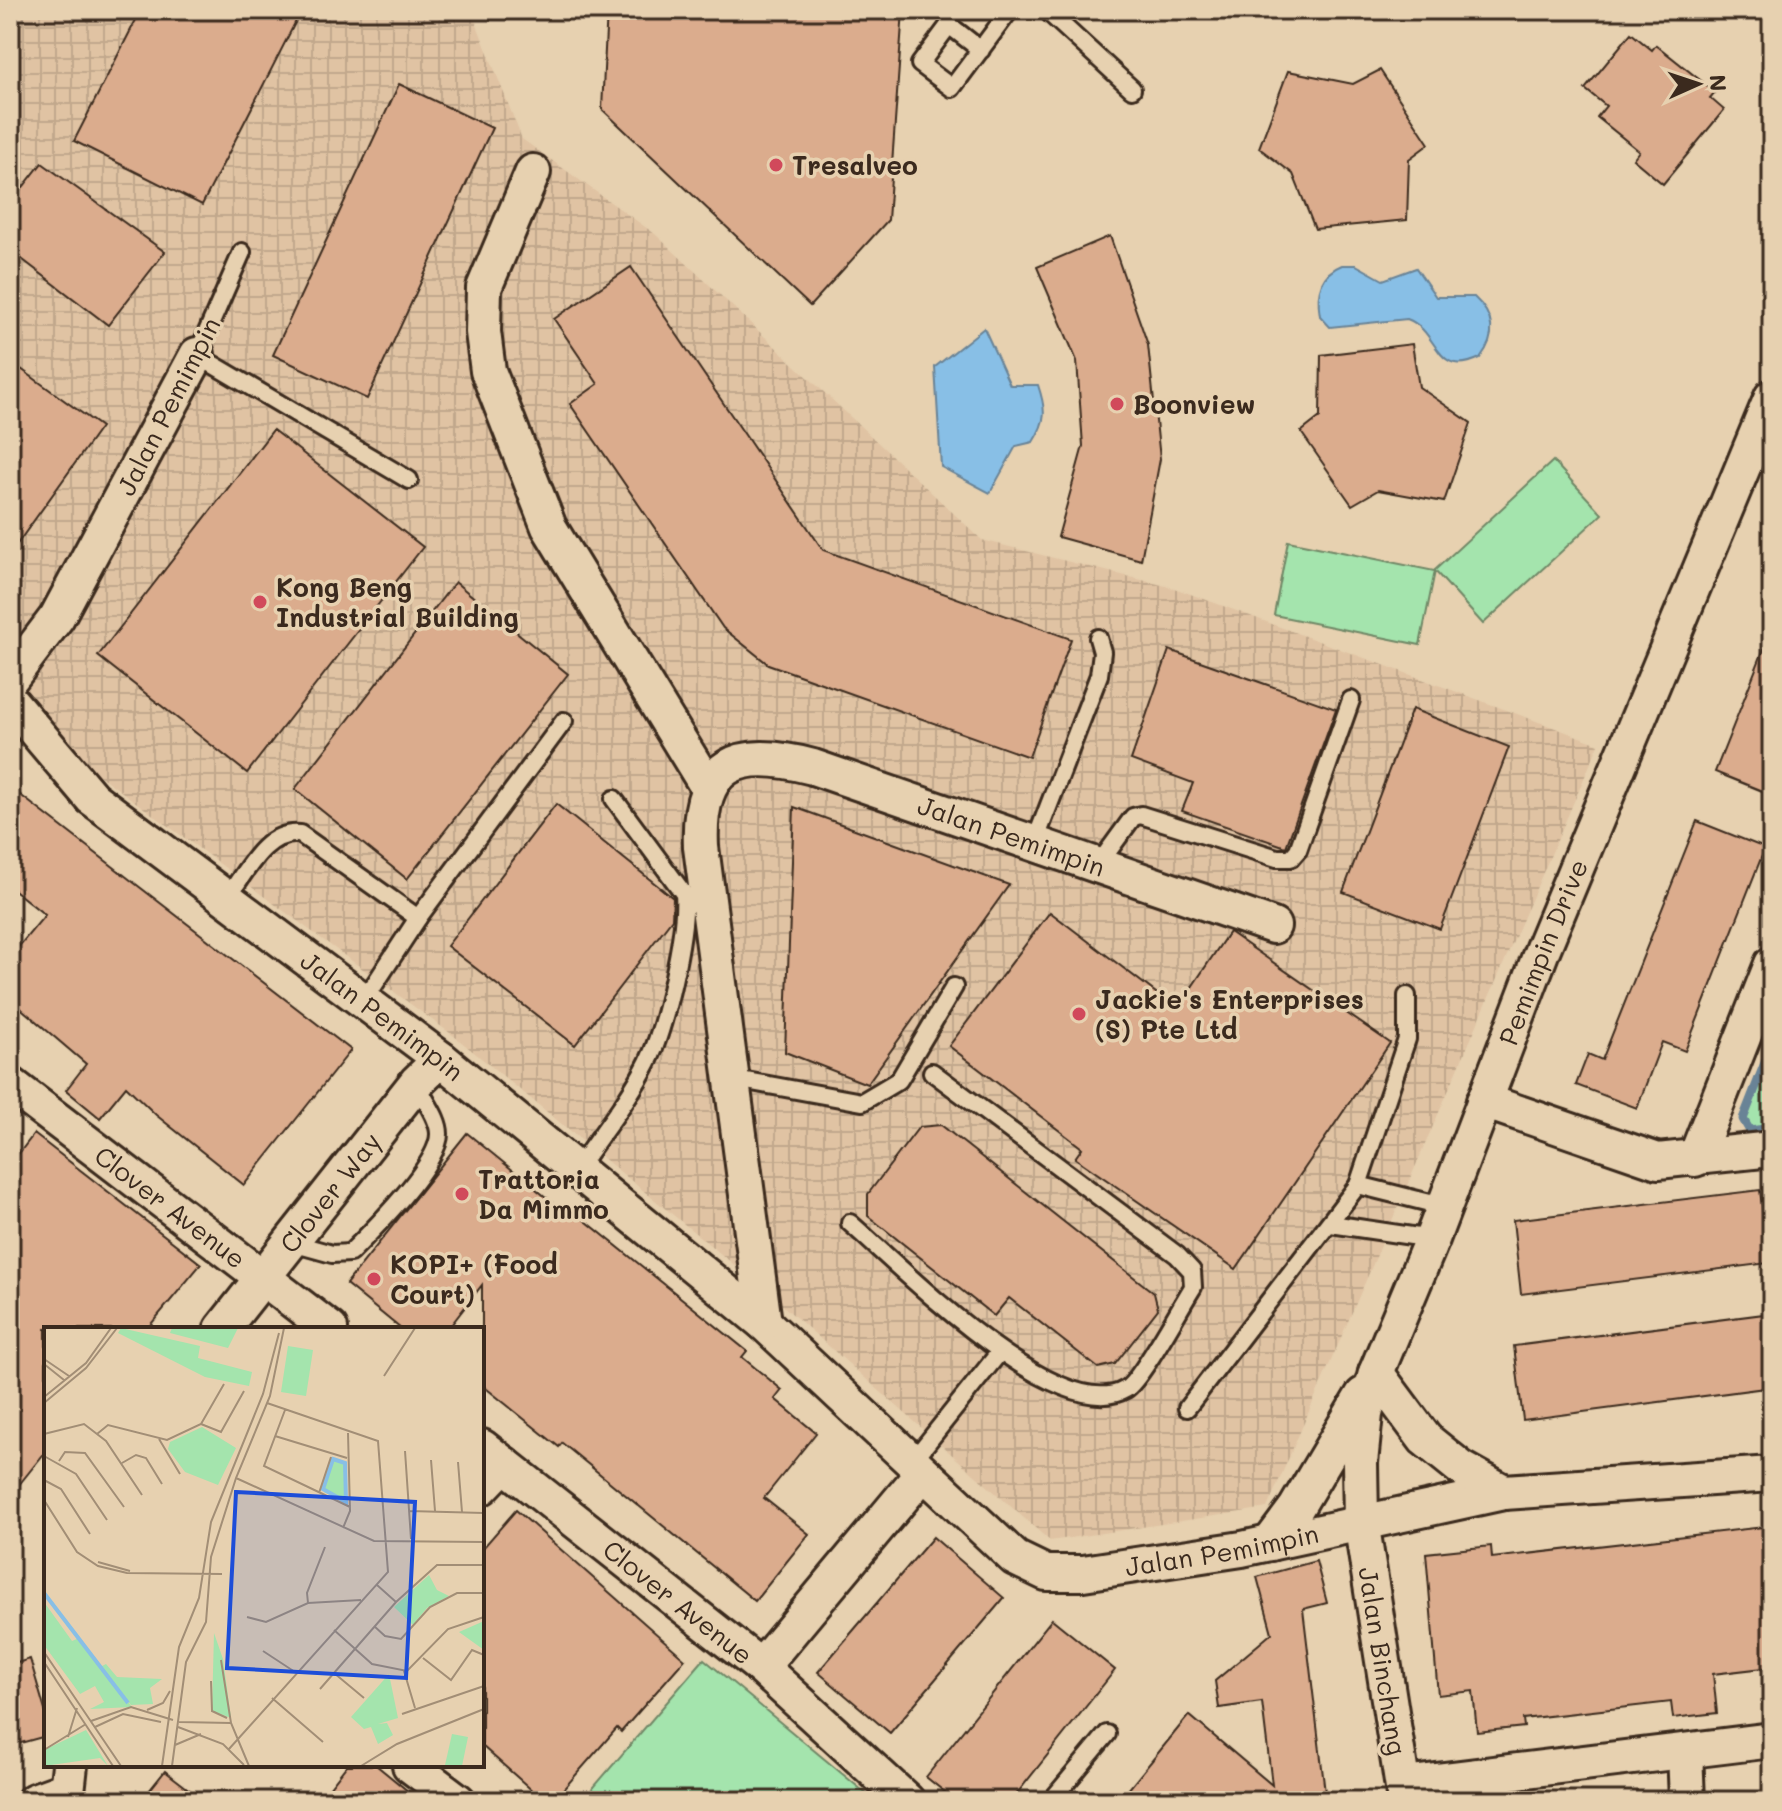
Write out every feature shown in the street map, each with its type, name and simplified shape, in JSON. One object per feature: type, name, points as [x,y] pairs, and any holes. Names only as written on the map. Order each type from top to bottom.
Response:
[{"type":"street","points":[[533,172],[484,288],[483,332],[488,371],[549,527],[707,786],[700,825],[701,847],[764,1323]]},
{"type":"street","name":"Jalan Pemimpin","points":[[10,679],[57,617],[197,355]]},
{"type":"street","name":"Pemimpin Drive","points":[[1361,1521],[1364,1426],[1376,1373],[1432,1239],[1442,1206],[1614,773],[1772,397]]},
{"type":"street","name":"Jalan Pemimpin","points":[[10,701],[92,798],[363,1002],[429,1070],[576,1171],[764,1323],[1015,1558],[1046,1573],[1083,1573],[1270,1543],[1504,1492],[1772,1474]]},
{"type":"street","name":"Jalan Pemimpin","points":[[707,786],[723,770],[743,763],[760,759],[790,761],[1273,926]]},
{"type":"street","points":[[1695,1159],[1772,964]]},
{"type":"street","name":"Clover Way","points":[[224,1327],[429,1070]]},
{"type":"street","name":"Clover Avenue","points":[[11,1086],[266,1277],[328,1327]]},
{"type":"street","points":[[1484,1101],[1658,1161],[1772,1149]]},
{"type":"street","points":[[1270,1543],[1296,1508],[1376,1373],[1425,1439],[1461,1468],[1504,1492]]},
{"type":"street","name":"Clover Avenue","points":[[489,1466],[761,1667],[907,1801]]},
{"type":"street","name":"Clover Avenue","points":[[761,1667],[917,1469]]},
{"type":"street","name":"Jalan Binchang","points":[[1361,1521],[1404,1793]]},
{"type":"street","points":[[1404,1793],[1772,1740]]},
{"type":"street","points":[[1685,1751],[1687,1801]]},
{"type":"street","points":[[413,1767],[458,1801]]},
{"type":"street","points":[[34,1801],[68,1785]]},
{"type":"lane","points":[[981,50],[949,25],[920,64],[952,88],[981,50],[1010,10]]},
{"type":"lane","points":[[1046,10],[1132,89]]},
{"type":"lane","name":"Jalan Pemimpin","points":[[197,355],[242,252]]},
{"type":"lane","points":[[197,355],[409,480]]},
{"type":"lane","points":[[1034,844],[1099,675],[1102,652],[1098,638]]},
{"type":"lane","points":[[1098,865],[1133,817],[1141,815],[1277,858],[1291,858],[1298,850],[1351,700]]},
{"type":"lane","points":[[363,1002],[418,918],[564,721]]},
{"type":"lane","points":[[576,1171],[648,1062],[663,1015],[685,912],[684,894],[614,799]]},
{"type":"lane","points":[[226,899],[271,838],[285,833],[300,834],[418,918]]},
{"type":"lane","points":[[730,1078],[862,1102],[883,1093],[899,1080],[954,987]]},
{"type":"lane","points":[[1187,1408],[1358,1185],[1407,1039],[1407,996]]},
{"type":"lane","points":[[292,1243],[332,1254],[350,1253],[420,1172],[438,1143],[440,1131],[429,1070]]},
{"type":"lane","points":[[850,1223],[999,1353],[1088,1397],[1108,1398],[1130,1387],[1193,1287],[1192,1271],[1158,1240],[1095,1197],[932,1072]]},
{"type":"lane","points":[[1358,1185],[1442,1206]]},
{"type":"lane","points":[[1331,1224],[1432,1239]]},
{"type":"lane","points":[[917,1469],[999,1353]]},
{"type":"lane","points":[[1051,1801],[1107,1734]]},
{"type":"shaded area","points":[[10,10],[471,10],[522,139],[655,234],[982,540],[1174,588],[1599,744],[1267,1508],[1050,1541],[765,1290],[454,1036],[24,720],[10,736]]},
{"type":"green space","points":[[1553,461],[1602,514],[1483,624],[1435,571],[1420,645],[1274,615],[1288,541],[1434,571]]},
{"type":"green space","points":[[1772,1045],[1772,1128],[1750,1131],[1743,1119]]},
{"type":"green space","points":[[704,1659],[875,1801],[582,1801]]},
{"type":"water","points":[[1342,265],[1356,265],[1383,280],[1416,268],[1436,297],[1474,297],[1486,311],[1491,326],[1489,342],[1480,358],[1454,363],[1445,358],[1418,325],[1407,319],[1330,327],[1320,316],[1319,293],[1328,274]]},
{"type":"water","points":[[984,328],[1010,385],[1038,385],[1044,408],[1043,421],[1033,442],[1016,446],[990,493],[941,467],[935,367]]},
{"type":"building","points":[[141,10],[287,10],[296,21],[202,205],[74,141]]},
{"type":"building","name":"Tresalveo","points":[[607,10],[903,10],[888,220],[810,306],[602,109]]},
{"type":"building","points":[[1631,33],[1652,50],[1656,45],[1715,92],[1710,98],[1724,110],[1663,184],[1633,159],[1639,151],[1597,117],[1606,106],[1585,89]]},
{"type":"building","points":[[1380,70],[1429,144],[1409,159],[1407,220],[1315,229],[1293,174],[1259,148],[1288,71],[1353,84]]},
{"type":"building","points":[[399,84],[492,128],[367,399],[273,355]]},
{"type":"building","points":[[42,163],[165,252],[108,325],[10,250],[10,204]]},
{"type":"building","name":"Boonview","points":[[1110,236],[1148,345],[1160,459],[1141,560],[1058,537],[1083,446],[1077,361],[1037,267]]},
{"type":"building","points":[[631,267],[823,550],[1071,639],[1029,757],[768,664],[723,628],[570,404],[598,384],[554,319]]},
{"type":"building","points":[[1412,344],[1419,387],[1471,423],[1444,502],[1378,490],[1352,505],[1301,432],[1320,417],[1321,355]]},
{"type":"building","points":[[10,361],[101,427],[10,554]]},
{"type":"building","name":"Kong Beng Industrial Building","points":[[273,430],[423,547],[247,773],[98,656]]},
{"type":"building","points":[[455,582],[568,674],[407,879],[295,789]]},
{"type":"building","points":[[1772,632],[1772,795],[1715,772]]},
{"type":"building","points":[[1169,650],[1336,709],[1286,847],[1182,811],[1193,783],[1131,760]]},
{"type":"building","points":[[1412,709],[1509,747],[1440,929],[1343,892]]},
{"type":"building","points":[[10,787],[351,1050],[244,1185],[156,1115],[126,1086],[100,1118],[66,1090],[86,1064],[10,999],[10,957],[45,915],[10,887]]},
{"type":"building","points":[[556,804],[673,898],[672,919],[575,1045],[447,946]]},
{"type":"building","points":[[794,807],[1009,885],[867,1084],[785,1052]]},
{"type":"building","points":[[1697,821],[1765,848],[1685,1051],[1662,1042],[1637,1108],[1576,1085],[1588,1054],[1602,1060]]},
{"type":"building","points":[[1050,912],[1177,1009],[1229,932],[1390,1043],[1236,1269],[1075,1158],[1082,1148],[949,1046]]},
{"type":"building","points":[[941,1125],[1154,1293],[1158,1309],[1115,1364],[1098,1368],[1009,1298],[994,1316],[868,1216],[868,1194],[919,1127]]},
{"type":"building","points":[[467,1133],[573,1219],[577,1214],[747,1351],[742,1357],[782,1390],[775,1399],[816,1433],[764,1498],[809,1534],[755,1601],[562,1443],[559,1447],[484,1387],[482,1285],[450,1327],[399,1327],[346,1284]]},
{"type":"building","points":[[34,1134],[201,1264],[149,1327],[44,1327],[44,1454],[10,1496],[10,1165]]},
{"type":"building","points":[[1760,1190],[1769,1263],[1521,1294],[1513,1220]]},
{"type":"building","points":[[1772,1313],[1772,1387],[1523,1420],[1514,1346]]},
{"type":"building","points":[[516,1510],[685,1659],[621,1732],[617,1728],[553,1801],[544,1801],[484,1748],[484,1547]]},
{"type":"building","points":[[1772,1526],[1772,1667],[1713,1674],[1717,1713],[1673,1718],[1671,1702],[1523,1719],[1524,1727],[1477,1732],[1473,1691],[1438,1695],[1426,1553],[1491,1546],[1492,1558]]},
{"type":"building","points":[[933,1537],[1004,1598],[890,1733],[818,1672]]},
{"type":"building","points":[[1316,1561],[1327,1603],[1303,1609],[1326,1801],[1119,1801],[1189,1715],[1272,1785],[1262,1702],[1219,1708],[1215,1681],[1272,1633],[1257,1577]]},
{"type":"building","points":[[1052,1619],[1115,1670],[1011,1801],[956,1801],[926,1777]]},
{"type":"building","points":[[30,1659],[44,1707],[44,1737],[10,1746],[10,1665]]},
{"type":"building","points":[[345,1767],[378,1767],[420,1801],[319,1801]]},
{"type":"building","points":[[165,1771],[204,1801],[141,1801]]},
{"type":"waterway","points":[[1772,1045],[1743,1119],[1750,1131],[1772,1128]]},
{"type":"place","name":"Tresalveo","points":[[776,165]]},
{"type":"place","name":"Boonview","points":[[1117,404]]},
{"type":"place","name":"Kong Beng Industrial Building","points":[[260,602]]},
{"type":"place","name":"Jackie's Enterprises (S) Pte Ltd","points":[[1079,1014]]},
{"type":"place","name":"Trattoria Da Mimmo","points":[[462,1194]]},
{"type":"place","name":"KOPI+ (Food Court)","points":[[374,1279]]}]
